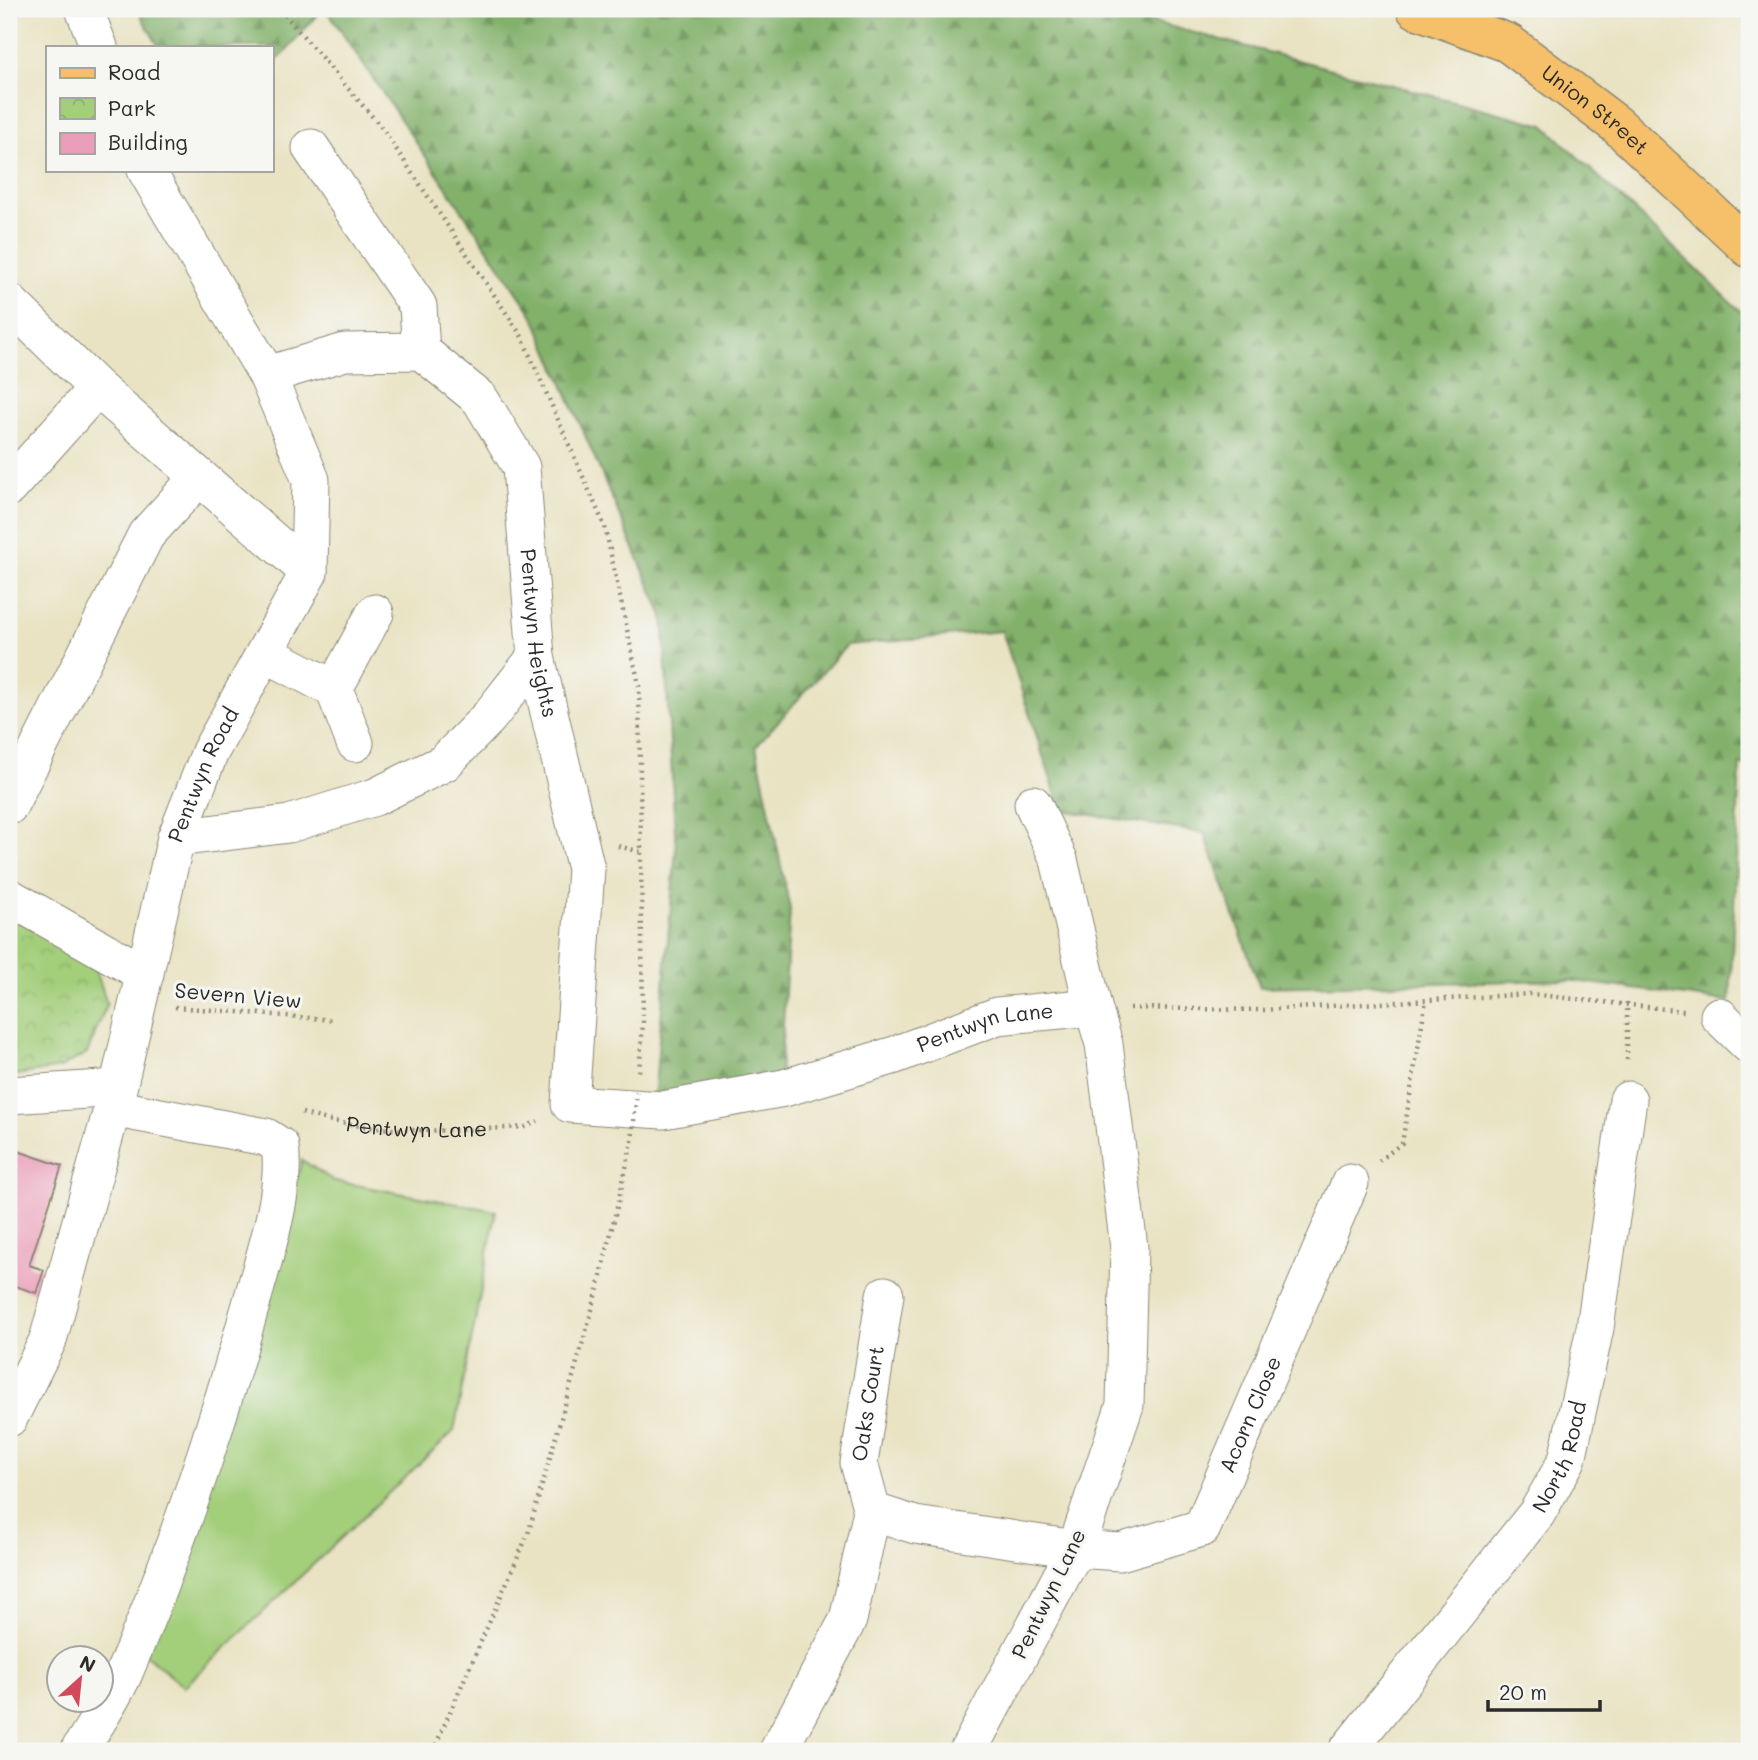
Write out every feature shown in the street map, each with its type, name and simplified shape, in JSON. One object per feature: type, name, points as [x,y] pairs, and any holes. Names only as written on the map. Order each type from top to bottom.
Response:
[{"type":"main road","name":"Union Street","points":[[1416,9],[1508,43],[1617,125],[1749,248]]},
{"type":"street","points":[[84,9],[99,46]]},
{"type":"street","points":[[267,375],[345,352],[421,351],[418,306],[311,148]]},
{"type":"street","name":"Pentwyn Road","points":[[9,1418],[48,1339],[115,1098],[176,838],[210,752],[309,572],[311,480],[267,375],[147,172]]},
{"type":"street","points":[[9,302],[97,388],[309,572]]},
{"type":"street","name":"Pentwyn Heights","points":[[421,351],[480,399],[521,467],[536,657],[586,869],[570,1104]]},
{"type":"street","points":[[9,487],[97,388]]},
{"type":"street","points":[[9,806],[146,535],[199,477]]},
{"type":"street","points":[[334,689],[375,612]]},
{"type":"street","points":[[265,653],[334,689],[355,743]]},
{"type":"street","points":[[176,838],[289,824],[375,797],[444,763],[489,717],[536,657]]},
{"type":"street","points":[[1033,804],[1059,860],[1093,1007]]},
{"type":"street","points":[[9,897],[142,989]]},
{"type":"street","name":"Pentwyn Lane","points":[[570,1104],[663,1110],[784,1088],[895,1055],[998,1016],[1093,1007],[1104,1044],[1129,1248],[1125,1405],[1076,1549],[968,1751]]},
{"type":"street","points":[[1719,1016],[1749,1045]]},
{"type":"street","points":[[9,1095],[115,1098],[265,1137],[279,1146],[282,1164],[267,1248],[229,1384],[187,1506],[123,1675],[79,1751]]},
{"type":"street","name":"North Road","points":[[1348,1751],[1537,1513],[1567,1460],[1595,1328],[1628,1100]]},
{"type":"street","name":"Acorn Close","points":[[1076,1549],[1120,1552],[1202,1528],[1350,1183]]},
{"type":"street","name":"Oaks Court","points":[[778,1751],[848,1620],[872,1511],[859,1463],[885,1296]]},
{"type":"street","points":[[872,1511],[915,1525],[1076,1549]]},
{"type":"path","name":"Severn View","points":[[142,989],[335,1020]]},
{"type":"path","points":[[1093,1007],[1263,1010],[1530,994],[1626,1002],[1719,1016]]},
{"type":"path","points":[[1350,1183],[1402,1143],[1426,1000]]},
{"type":"path","points":[[1626,1002],[1628,1100]]},
{"type":"path","points":[[433,1751],[528,1534],[598,1289],[632,1142],[637,1092]]},
{"type":"path","name":"Pentwyn Lane","points":[[297,1111],[330,1122],[415,1132],[524,1128],[570,1104]]},
{"type":"green space","points":[[137,9],[322,9],[283,55],[273,62],[273,46],[158,46]]},
{"type":"green space","points":[[326,9],[1104,9],[1544,125],[1749,319],[1749,768],[1740,764],[1730,1002],[1568,980],[1260,987],[1204,833],[1061,810],[1002,631],[847,645],[756,746],[790,909],[780,1075],[654,1098],[676,849],[663,616],[534,317]]},
{"type":"green space","points":[[9,915],[93,960],[107,1004],[87,1053],[60,1068],[9,1076]]},
{"type":"green space","points":[[302,1160],[334,1181],[496,1211],[454,1431],[184,1687],[145,1654],[223,1433]]},
{"type":"building","points":[[9,1148],[62,1166],[29,1265],[44,1270],[36,1293],[9,1284]]}]
